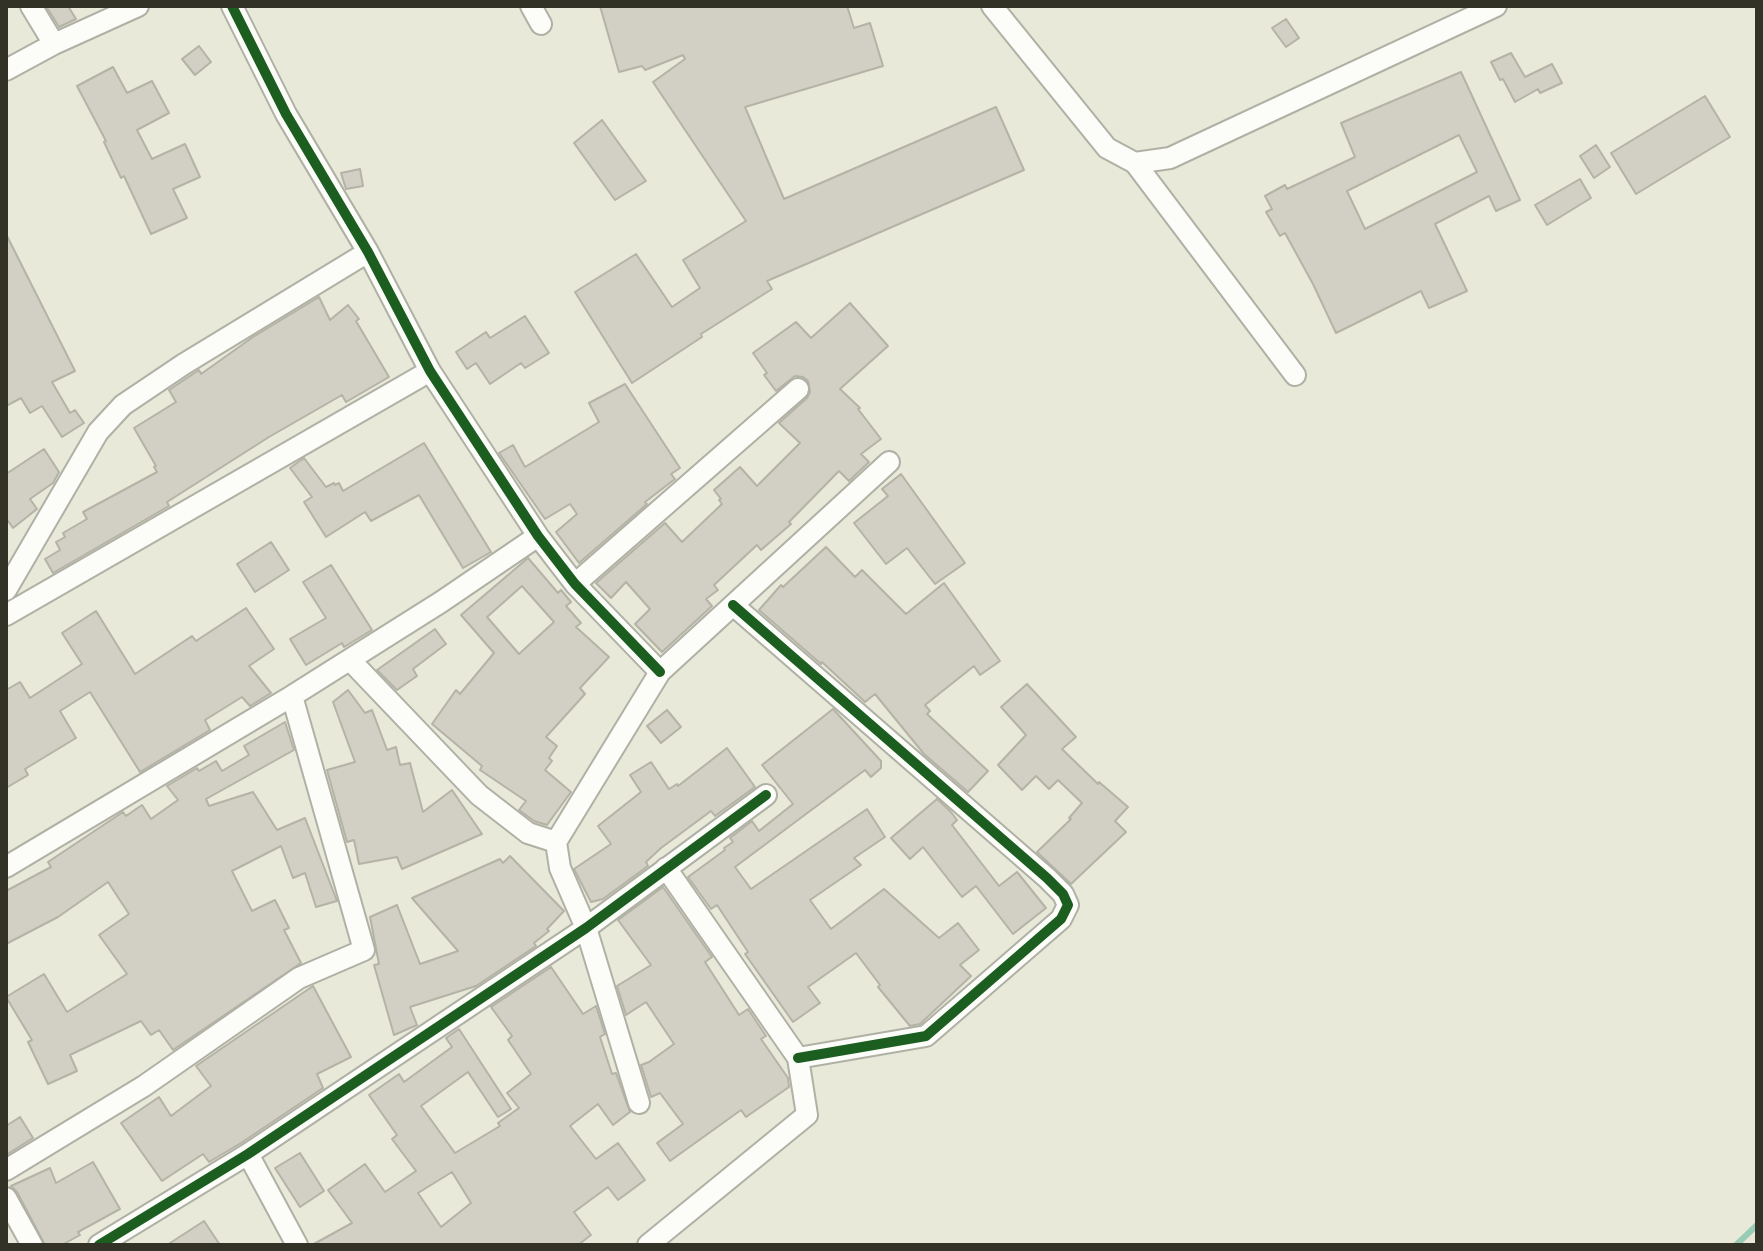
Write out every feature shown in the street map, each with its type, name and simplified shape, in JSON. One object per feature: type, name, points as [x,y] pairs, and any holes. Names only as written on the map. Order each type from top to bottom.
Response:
[{"type":"street","points":[[31,6],[54,44]]},
{"type":"street","points":[[6,70],[54,44],[138,6]]},
{"type":"street","points":[[232,6],[286,114],[368,252],[430,371],[538,536],[575,584],[660,672]]},
{"type":"street","points":[[992,6],[1107,148],[1135,163],[1295,375]]},
{"type":"street","points":[[1135,163],[1170,158],[1496,6]]},
{"type":"street","points":[[6,590],[98,432],[123,405],[184,364],[368,252]]},
{"type":"street","points":[[6,615],[430,371]]},
{"type":"street","points":[[575,584],[798,389]]},
{"type":"street","points":[[639,1103],[586,928],[560,868],[556,842],[660,672],[889,462]]},
{"type":"street","points":[[6,867],[350,660],[538,536]]},
{"type":"street","points":[[733,605],[1047,878],[1063,894],[1068,905],[1061,919],[926,1036],[798,1058]]},
{"type":"street","points":[[350,660],[479,795],[528,833],[556,842]]},
{"type":"street","points":[[6,1170],[144,1086],[299,978],[364,950],[292,696]]},
{"type":"street","points":[[99,1245],[248,1154],[586,928],[766,795]]},
{"type":"street","points":[[648,1245],[807,1115],[798,1058],[666,868]]},
{"type":"street","points":[[248,1154],[297,1245]]},
{"type":"street","points":[[6,1198],[32,1245]]},
{"type":"building","points":[[46,6],[68,6],[76,19],[59,27]]},
{"type":"building","points":[[600,6],[847,6],[854,28],[870,23],[883,66],[745,107],[784,199],[996,107],[1024,170],[767,281],[772,289],[632,383],[575,292],[636,254],[672,307],[700,288],[683,260],[746,221],[653,82],[685,59],[683,55],[645,70],[642,66],[619,72]]},
{"type":"building","points":[[1286,19],[1299,38],[1286,47],[1272,28]]},
{"type":"building","points":[[199,46],[211,62],[195,75],[182,59]]},
{"type":"building","points":[[1511,53],[1525,77],[1552,64],[1562,83],[1540,93],[1538,89],[1515,102],[1491,62]]},
{"type":"building","points":[[113,67],[127,93],[152,81],[169,113],[137,130],[152,159],[185,144],[200,177],[173,189],[187,218],[151,234],[77,86]]},
{"type":"building","points":[[1461,72],[1520,200],[1496,211],[1489,196],[1435,224],[1467,291],[1429,308],[1421,291],[1336,333],[1285,233],[1280,236],[1266,212],[1272,209],[1265,196],[1355,157],[1341,123]],"holes":[[[1459,135],[1477,172],[1365,229],[1347,191]]]},
{"type":"building","points":[[1705,96],[1730,137],[1636,194],[1611,153]]},
{"type":"building","points":[[602,120],[646,181],[615,200],[574,143]]},
{"type":"building","points":[[1596,145],[1610,167],[1594,178],[1580,156]]},
{"type":"building","points":[[360,169],[363,186],[346,189],[341,173]]},
{"type":"building","points":[[1580,179],[1591,198],[1547,225],[1535,205]]},
{"type":"building","points":[[6,234],[75,371],[52,382],[70,413],[75,410],[84,423],[62,437],[42,406],[30,413],[21,398],[6,406]]},
{"type":"building","points":[[319,297],[330,320],[348,305],[359,319],[356,321],[389,377],[346,402],[342,395],[269,437],[167,502],[169,506],[53,573],[45,559],[60,550],[56,542],[65,537],[63,533],[87,519],[83,512],[157,472],[134,428],[176,402],[169,390],[199,370],[201,374],[253,337]]},
{"type":"building","points":[[850,303],[888,346],[840,389],[860,408],[881,439],[861,454],[869,462],[849,481],[839,471],[789,522],[791,524],[761,550],[757,545],[714,585],[718,590],[706,599],[712,606],[662,652],[635,624],[650,609],[626,582],[611,598],[596,583],[665,523],[682,542],[722,504],[714,490],[740,467],[757,486],[800,443],[779,423],[807,398],[810,392],[808,381],[795,376],[776,391],[753,353],[796,322],[811,338]]},
{"type":"building","points":[[525,316],[549,353],[525,368],[521,363],[490,384],[476,363],[467,369],[456,352],[486,332],[490,338]]},
{"type":"building","points":[[625,384],[680,468],[671,474],[675,479],[645,502],[647,504],[579,563],[556,532],[577,514],[570,504],[545,519],[499,453],[513,445],[525,467],[599,422],[589,403]]},
{"type":"building","points":[[424,443],[491,552],[463,568],[419,495],[371,521],[365,512],[326,537],[304,502],[312,497],[290,468],[304,458],[326,487],[339,483],[343,491]]},
{"type":"building","points":[[44,449],[59,472],[53,483],[30,499],[37,509],[13,528],[6,518],[6,474]]},
{"type":"building","points":[[901,474],[965,563],[935,584],[907,548],[886,564],[854,523],[888,496],[882,489]]},
{"type":"building","points":[[271,542],[289,570],[255,592],[237,564]]},
{"type":"building","points":[[826,547],[855,577],[862,570],[906,614],[944,583],[1000,661],[980,675],[974,666],[925,705],[930,711],[927,714],[988,771],[968,792],[924,754],[875,694],[865,702],[759,610],[781,585],[783,587]]},
{"type":"building","points":[[528,558],[558,593],[561,590],[571,602],[566,606],[581,623],[576,627],[609,657],[580,688],[585,694],[546,737],[557,746],[545,770],[571,792],[547,825],[534,821],[519,810],[526,801],[480,770],[482,766],[432,724],[456,690],[460,694],[494,653],[461,615]],"holes":[[[522,586],[554,622],[519,654],[487,617]]]},
{"type":"building","points":[[331,565],[372,630],[344,647],[342,643],[306,665],[290,639],[326,618],[303,582]]},
{"type":"building","points":[[246,608],[274,649],[249,666],[271,693],[250,706],[242,697],[205,720],[210,730],[140,772],[90,692],[60,711],[76,738],[25,769],[28,775],[6,788],[6,690],[20,682],[30,698],[82,664],[62,633],[96,611],[135,674],[192,636],[196,641]]},
{"type":"building","points":[[435,629],[446,644],[413,669],[417,676],[397,690],[377,670]]},
{"type":"building","points":[[1027,684],[1076,737],[1062,749],[1098,784],[1128,807],[1115,821],[1126,832],[1071,884],[1037,852],[1071,819],[1082,803],[1058,780],[1049,789],[1036,776],[1022,790],[998,765],[1026,735],[1001,707]]},
{"type":"building","points":[[348,690],[365,713],[372,710],[387,750],[396,747],[400,765],[410,763],[423,812],[452,790],[482,834],[402,869],[397,857],[359,864],[354,840],[347,842],[327,770],[355,762],[333,702]]},
{"type":"building","points":[[833,709],[881,761],[881,768],[871,777],[865,770],[735,867],[751,889],[867,809],[885,837],[854,858],[861,865],[810,900],[831,929],[884,889],[939,938],[958,923],[979,950],[960,965],[971,976],[920,1024],[910,1026],[878,987],[880,985],[856,953],[808,987],[820,1003],[793,1022],[745,954],[748,952],[717,905],[711,909],[688,877],[725,850],[733,842],[730,838],[752,821],[759,831],[793,804],[762,765]]},
{"type":"building","points":[[667,710],[681,727],[661,743],[647,726]]},
{"type":"building","points":[[285,722],[294,750],[206,799],[209,806],[253,792],[277,830],[305,818],[337,901],[316,907],[305,873],[293,878],[281,846],[232,871],[252,911],[275,900],[289,928],[284,930],[301,963],[173,1050],[159,1030],[151,1035],[141,1021],[70,1055],[77,1071],[48,1084],[28,1042],[32,1040],[6,997],[44,974],[67,1012],[127,974],[99,935],[129,914],[108,882],[58,917],[6,944],[6,891],[51,867],[48,862],[123,812],[126,816],[142,805],[151,819],[178,800],[167,786],[216,761],[222,771],[249,755],[244,746]]},
{"type":"building","points":[[727,748],[755,787],[715,816],[711,811],[661,848],[646,862],[648,866],[603,899],[591,902],[574,869],[611,844],[598,826],[641,792],[630,775],[651,762],[669,789],[678,786]]},
{"type":"building","points":[[937,799],[957,820],[952,825],[999,886],[1017,872],[1046,908],[1013,934],[976,886],[962,897],[923,847],[910,859],[891,838]]},
{"type":"building","points":[[510,856],[564,911],[547,929],[549,931],[534,943],[536,946],[476,986],[410,1007],[417,1025],[394,1035],[374,965],[379,964],[370,917],[397,905],[420,964],[458,951],[412,898],[500,859],[503,863]]},
{"type":"building","points":[[663,887],[712,957],[705,962],[739,1015],[748,1009],[766,1036],[761,1039],[788,1078],[789,1087],[746,1117],[741,1110],[670,1161],[657,1143],[683,1124],[660,1093],[651,1097],[641,1065],[674,1044],[646,1002],[626,1015],[617,986],[651,965],[618,920]]},
{"type":"building","points":[[551,967],[583,1014],[596,1006],[605,1034],[600,1037],[612,1074],[616,1073],[630,1112],[613,1125],[598,1104],[570,1126],[596,1159],[618,1143],[645,1180],[618,1200],[608,1187],[574,1212],[591,1235],[578,1245],[312,1245],[352,1223],[328,1190],[365,1164],[385,1192],[416,1171],[392,1139],[397,1135],[369,1095],[399,1074],[404,1082],[452,1047],[446,1038],[459,1029],[511,1109],[498,1117],[468,1072],[421,1106],[455,1153],[500,1126],[498,1123],[519,1108],[507,1093],[531,1074],[508,1040],[512,1036],[491,1007]],"holes":[[[452,1172],[471,1203],[441,1227],[418,1193]]]},
{"type":"building","points":[[313,986],[351,1057],[317,1074],[323,1088],[241,1143],[209,1162],[203,1154],[162,1181],[121,1123],[159,1097],[171,1116],[211,1086],[196,1066]]},
{"type":"building","points":[[20,1117],[33,1138],[6,1155],[6,1126]]},
{"type":"building","points":[[300,1153],[324,1191],[300,1207],[275,1168]]},
{"type":"building","points":[[93,1162],[120,1209],[78,1232],[80,1235],[62,1245],[45,1245],[11,1186],[50,1168],[56,1183]]},
{"type":"building","points":[[204,1221],[220,1245],[167,1245]]},
{"type":"waterway","points":[[1736,1245],[1757,1225]]},
{"type":"cycle path","points":[[232,6],[286,114],[368,252],[430,371],[538,536],[575,584],[660,672]]},
{"type":"cycle path","points":[[733,605],[1047,878],[1063,894],[1068,905],[1061,919],[926,1036],[798,1058]]},
{"type":"cycle path","points":[[99,1245],[248,1154],[586,928],[766,795]]}]
